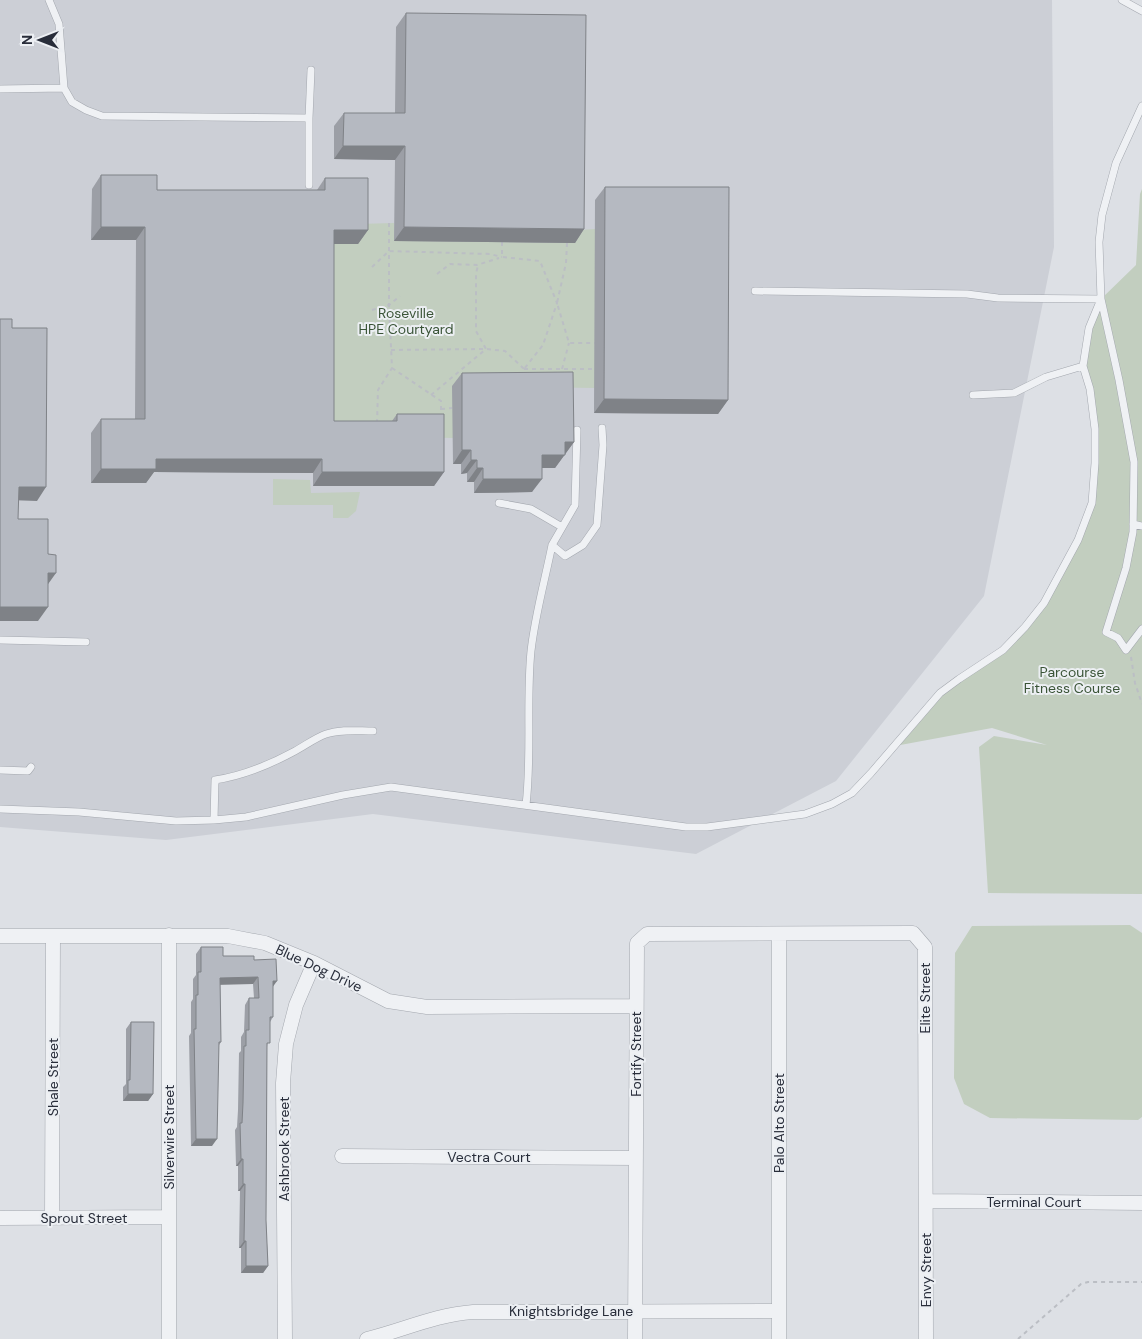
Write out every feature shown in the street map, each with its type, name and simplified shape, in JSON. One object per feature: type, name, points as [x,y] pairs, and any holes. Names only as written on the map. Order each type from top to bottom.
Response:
[{"type":"street","name":"Elite Street","points":[[779,935],[913,933],[924,947],[926,1201]]},
{"type":"street","name":"Fortify Street","points":[[636,1339],[637,943],[647,934],[779,935]]},
{"type":"street","name":"Silverwire Street","points":[[169,935],[169,1339]]},
{"type":"street","name":"Palo Alto Street","points":[[779,935],[780,1311]]},
{"type":"street","name":"Blue Dog Drive","points":[[0,936],[228,936],[265,943],[314,963],[388,1001],[427,1007],[636,1006]]},
{"type":"street","name":"Shale Street","points":[[52,1218],[53,936]]},
{"type":"street","name":"Ashbrook Street","points":[[285,1339],[283,1083],[286,1044],[296,1004],[314,963]]},
{"type":"street","name":"Vectra Court","points":[[342,1156],[636,1158]]},
{"type":"street","name":"Terminal Court","points":[[926,1201],[1142,1203]]},
{"type":"street","name":"Envy Street","points":[[926,1201],[926,1339]]},
{"type":"street","name":"Sprout Street","points":[[0,1218],[169,1217]]},
{"type":"street","name":"Knightsbridge Lane","points":[[367,1339],[428,1319],[456,1313],[526,1311],[780,1311]]},
{"type":"street","points":[[779,1339],[780,1311]]},
{"type":"lane","points":[[49,0],[59,24],[64,88],[72,102],[86,110],[102,116],[309,118]]},
{"type":"lane","points":[[1122,0],[1142,11]]},
{"type":"lane","points":[[309,185],[311,70]]},
{"type":"lane","points":[[0,89],[64,88]]},
{"type":"lane","points":[[1142,106],[1116,162],[1102,215],[1099,242],[1101,299],[1119,380],[1134,462],[1134,532],[1126,568],[1106,632],[1118,638],[1126,650],[1142,629]]},
{"type":"lane","points":[[756,291],[967,294],[998,298],[1101,299]]},
{"type":"lane","points":[[0,809],[79,812],[176,821],[214,820],[246,817],[343,795],[391,787],[686,827],[707,827],[805,814],[832,804],[852,793],[940,693],[1004,650],[1026,627],[1044,602],[1063,569],[1078,540],[1092,504],[1095,429],[1090,388],[1083,366],[1089,328],[1101,299]]},
{"type":"lane","points":[[973,395],[1014,393],[1046,376],[1083,366]]},
{"type":"lane","points":[[552,545],[565,556],[583,545],[597,525],[603,445],[602,428]]},
{"type":"lane","points":[[526,805],[531,651],[552,545],[574,505],[576,430]]},
{"type":"lane","points":[[499,504],[531,509],[562,526]]},
{"type":"lane","points":[[1134,524],[1142,526]]},
{"type":"lane","points":[[0,640],[86,642]]},
{"type":"lane","points":[[214,820],[215,780],[233,777],[248,771],[294,752],[327,734],[344,730],[373,731]]},
{"type":"lane","points":[[0,770],[22,772],[28,771],[31,766]]},
{"type":"path","points":[[377,426],[378,390],[392,368],[389,305],[389,223]]},
{"type":"path","points":[[502,242],[502,257]]},
{"type":"path","points":[[520,377],[543,345],[557,303],[566,264],[568,243]]},
{"type":"path","points":[[372,267],[389,251],[490,254],[540,261],[557,303],[569,343],[562,369]]},
{"type":"path","points":[[436,274],[450,264],[478,265],[502,257]]},
{"type":"path","points":[[478,265],[476,274],[476,331],[486,349]]},
{"type":"path","points":[[372,310],[389,305],[400,296]]},
{"type":"path","points":[[569,343],[595,343]]},
{"type":"path","points":[[391,350],[486,349],[505,351],[524,369],[595,370]]},
{"type":"path","points":[[431,395],[486,349]]},
{"type":"path","points":[[392,368],[440,401],[441,418]]},
{"type":"path","points":[[441,409],[452,408]]},
{"type":"path","points":[[1126,650],[1132,658],[1135,683],[1142,704]]},
{"type":"path","points":[[1018,1339],[1081,1284],[1088,1282],[1142,1282]]},
{"type":"shaded area","points":[[0,0],[1052,0],[1054,247],[984,596],[836,781],[696,854],[373,814],[166,840],[0,827]]},
{"type":"green space","name":"Parcourse Fitness Course","points":[[1142,189],[1142,894],[988,893],[979,747],[994,736],[1047,745],[992,728],[895,746],[940,693],[1003,650],[1044,603],[1092,503],[1095,429],[1083,366],[1089,328],[1101,299],[1136,265],[1140,194]]},
{"type":"green space","name":"Roseville HPE Courtyard","points":[[394,223],[395,241],[595,229],[595,388],[453,386],[453,438],[324,435],[325,244],[358,224]]},
{"type":"green space","points":[[273,479],[310,480],[311,493],[360,492],[356,511],[348,518],[333,518],[333,505],[273,505]]},
{"type":"green space","points":[[1130,925],[1142,933],[1142,1117],[1138,1120],[990,1118],[964,1104],[954,1078],[955,953],[972,926]]},
{"type":"building","points":[[406,13],[586,15],[584,229],[404,227],[405,146],[343,146],[344,113],[405,113]]},
{"type":"building","points":[[101,175],[157,175],[157,190],[325,190],[325,178],[368,178],[368,230],[334,230],[334,421],[397,421],[397,414],[444,414],[444,472],[322,472],[322,459],[156,459],[156,469],[101,469],[101,419],[145,419],[145,227],[101,227]]},
{"type":"building","points":[[605,187],[729,187],[728,400],[604,399]]},
{"type":"building","points":[[0,319],[12,319],[12,328],[47,328],[46,487],[19,487],[18,519],[48,519],[48,554],[56,555],[56,573],[48,573],[48,607],[0,607]]},
{"type":"building","points":[[573,372],[574,442],[565,442],[565,455],[542,455],[542,479],[483,479],[483,468],[477,468],[477,460],[471,460],[471,450],[462,450],[462,373]]},
{"type":"building","points":[[201,947],[223,947],[223,956],[254,956],[254,960],[276,959],[277,981],[273,981],[273,1017],[270,1017],[270,1043],[267,1043],[266,1220],[268,1266],[246,1266],[246,1241],[244,1241],[245,1184],[243,1184],[243,1159],[241,1159],[240,1123],[242,1123],[244,1046],[246,1046],[246,1030],[249,1030],[249,998],[259,998],[258,977],[220,978],[221,1042],[219,1042],[217,1139],[196,1139],[194,1029],[196,1029],[198,972],[201,972]]},
{"type":"building","points":[[131,1022],[154,1022],[153,1094],[128,1094]]}]
